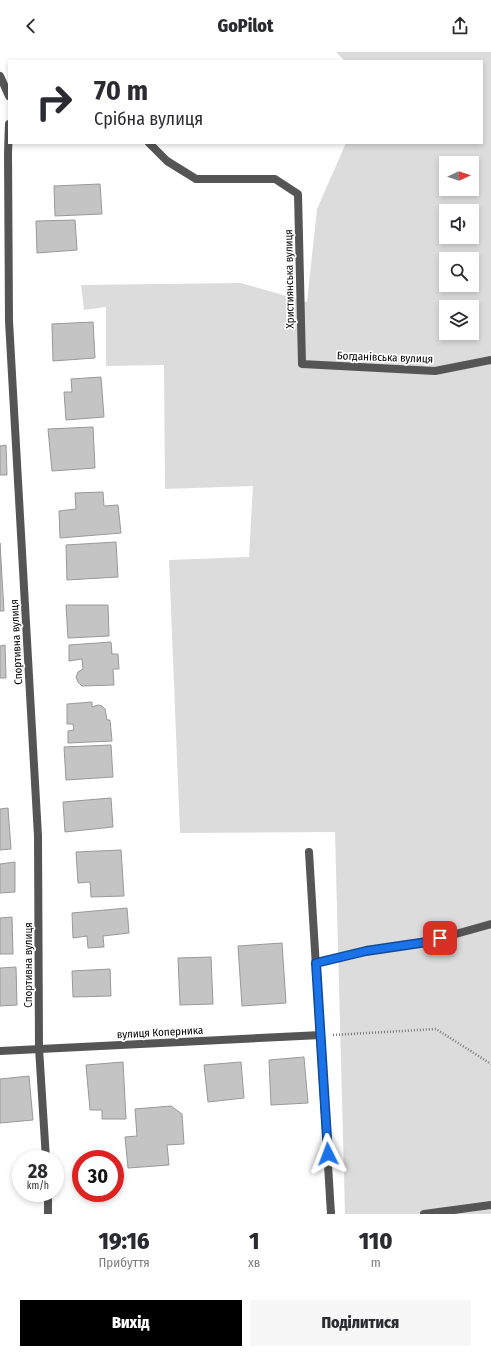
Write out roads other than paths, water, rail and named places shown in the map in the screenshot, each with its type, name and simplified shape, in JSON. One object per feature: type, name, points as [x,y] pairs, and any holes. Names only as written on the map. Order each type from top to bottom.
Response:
[{"type":"street","points":[[0,76],[8,94]]},
{"type":"street","name":"Спортивна вулиця","points":[[8,144],[9,321],[38,836],[39,1048],[45,1150]]},
{"type":"street","name":"Християнська вулиця","points":[[150,144],[167,161],[196,179],[275,179],[298,194],[302,364]]},
{"type":"street","name":"Богданівська вулиця","points":[[302,364],[435,371],[491,360]]},
{"type":"street","points":[[309,852],[331,1214]]},
{"type":"street","points":[[316,963],[366,951],[427,942],[491,924]]},
{"type":"street","name":"вулиця Коперника","points":[[0,1051],[321,1035]]},
{"type":"street","points":[[48,1202],[48,1214]]},
{"type":"street","points":[[424,1214],[491,1205]]}]
